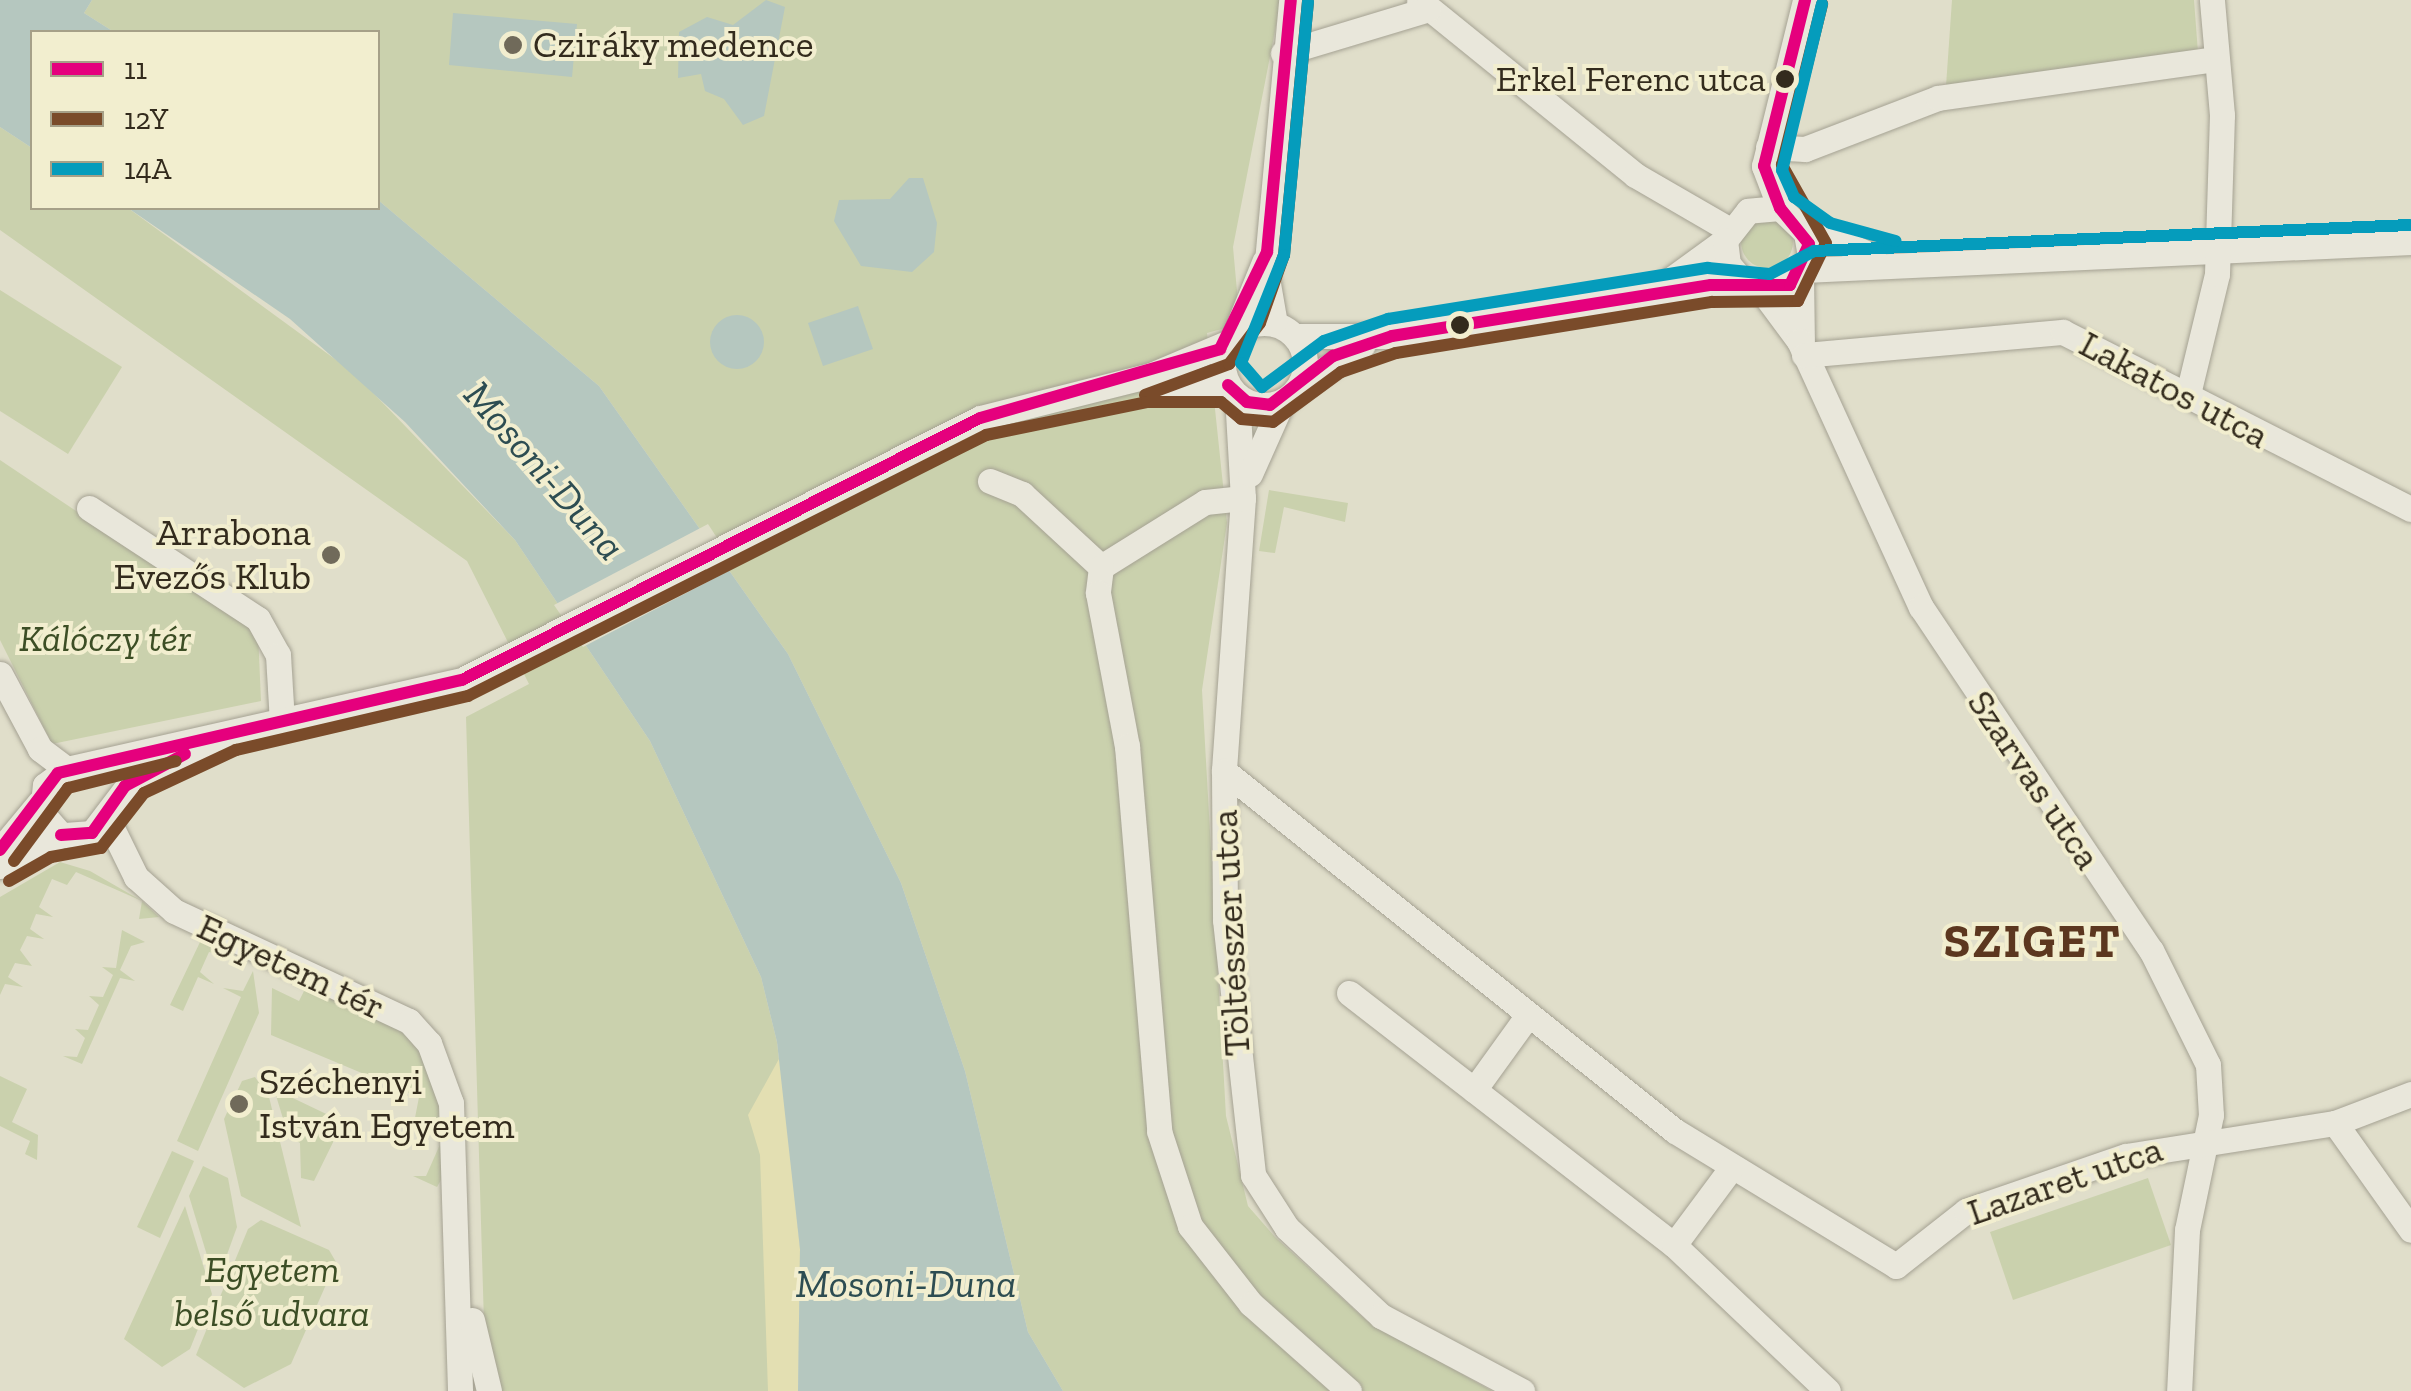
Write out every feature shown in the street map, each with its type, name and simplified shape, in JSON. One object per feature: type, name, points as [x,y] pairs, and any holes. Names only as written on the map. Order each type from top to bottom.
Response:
[{"type":"street","points":[[1243,498],[1306,359],[1285,330],[1268,252],[1283,54],[1291,0]]},
{"type":"street","points":[[1803,273],[1810,244],[1764,172],[1804,0]]},
{"type":"street","points":[[2188,394],[2210,331],[2218,246],[2212,0]]},
{"type":"street","points":[[1283,54],[1424,4],[1636,175],[1728,235]]},
{"type":"street","points":[[1768,147],[1805,150],[1938,98],[2216,59]]},
{"type":"street","points":[[1631,298],[1683,276],[1760,206],[1790,216],[1866,256],[1933,261]]},
{"type":"street","points":[[1728,235],[1728,264],[1756,289]]},
{"type":"street","points":[[1113,386],[1291,393],[1333,356],[1392,336],[1631,298],[1756,289],[1803,273],[1933,261],[2218,246],[2411,242]]},
{"type":"street","points":[[1243,498],[1231,339],[1268,252]]},
{"type":"street","name":"Szarvas utca","points":[[1803,273],[1804,355]]},
{"type":"street","name":"Szarvas utca","points":[[1756,289],[1804,355],[1922,607],[2185,1005],[2208,1065],[2205,1146],[2187,1230],[2178,1391]]},
{"type":"street","points":[[0,850],[40,802],[50,778],[73,769],[462,680],[838,485],[980,418],[1113,386],[1231,339],[1285,330],[1392,336]]},
{"type":"street","name":"Lakatos utca","points":[[1804,355],[2063,332],[2411,508]]},
{"type":"street","points":[[990,481],[1022,494],[1101,567],[1170,1181],[1190,1226],[1251,1304],[1349,1391]]},
{"type":"street","points":[[1101,567],[1204,502],[1243,498]]},
{"type":"street","name":"Töltésszer utca","points":[[1243,498],[1224,772],[1228,957],[1244,1124],[1262,1196],[1381,1316],[1522,1391]]},
{"type":"street","points":[[89,508],[258,619],[278,655],[282,722]]},
{"type":"street","points":[[0,674],[40,749],[105,786],[108,812]]},
{"type":"street","points":[[0,866],[108,812],[133,779],[230,733]]},
{"type":"street","name":"Lazaret utca","points":[[1224,772],[1528,1015],[1732,1168],[1901,1264],[1966,1211],[2126,1156],[2176,1142],[2205,1146],[2335,1124],[2411,1094]]},
{"type":"street","points":[[40,802],[66,836]]},
{"type":"street","name":"Egyetem tér","points":[[108,812],[151,892]]},
{"type":"street","name":"Egyetem tér","points":[[66,836],[198,925],[409,1022],[429,1043],[451,1102],[458,1277]]},
{"type":"street","points":[[1349,993],[1674,1245],[1828,1391]]},
{"type":"street","points":[[1474,1090],[1528,1015]]},
{"type":"street","points":[[2335,1124],[2411,1230]]},
{"type":"street","points":[[1674,1245],[1732,1168]]},
{"type":"street","points":[[458,1277],[460,1391]]},
{"type":"street","points":[[458,1277],[489,1391]]},
{"type":"green space","points":[[92,0],[1281,0],[1233,247],[1240,324],[1207,333],[1227,523],[1202,690],[1226,1116],[1248,1206],[1275,1237],[1367,1321],[1492,1391],[1063,1391],[1028,1332],[965,1071],[901,883],[788,654],[599,386],[380,202],[380,30],[111,30],[84,13]]},
{"type":"green space","points":[[1952,0],[2194,0],[2198,53],[1946,86]]},
{"type":"green space","points":[[0,127],[30,147],[30,210],[131,210],[354,373],[515,540],[650,741],[761,977],[777,1042],[800,1249],[798,1391],[486,1391],[466,717],[529,684],[467,561],[0,230]]},
{"type":"green space","points":[[1767,216],[1785,224],[1793,242],[1785,260],[1767,268],[1749,260],[1741,242],[1749,224]]},
{"type":"green space","points":[[0,290],[122,367],[68,454],[0,411]]},
{"type":"green space","name":"Kálóczy tér","points":[[0,460],[258,633],[261,701],[52,744],[0,640]]},
{"type":"green space","points":[[1269,490],[1348,503],[1345,522],[1284,507],[1275,553],[1259,551]]},
{"type":"green space","points":[[60,862],[90,871],[142,901],[76,872],[67,885],[52,879],[39,907],[53,917],[36,914],[30,929],[44,939],[27,936],[20,950],[32,966],[15,963],[8,977],[23,987],[5,984],[0,995],[0,897]]},
{"type":"green space","points":[[142,901],[159,917],[139,919]]},
{"type":"green space","points":[[122,930],[145,942],[131,946],[120,970],[135,981],[120,978],[82,1064],[63,1056],[77,1057],[85,1038],[75,1029],[88,1030],[99,1005],[89,996],[103,997],[113,975],[102,967],[116,968]]},
{"type":"green space","points":[[201,940],[222,955],[209,952],[200,972],[214,984],[198,977],[183,1011],[170,1005]]},
{"type":"green space","points":[[273,968],[393,1024],[421,1048],[441,1102],[446,1171],[437,1187],[413,1176],[426,1176],[442,1140],[414,1123],[419,1097],[271,1035],[272,988],[299,1001],[304,991]]},
{"type":"green space","name":"Egyetem belső udvara","points":[[253,971],[259,1013],[198,1151],[177,1141],[241,997],[223,988],[243,991]]},
{"type":"green space","points":[[0,1076],[27,1089],[12,1122],[38,1135],[37,1160],[25,1154],[30,1141],[0,1126]]},
{"type":"green space","name":"Egyetem belső udvara","points":[[255,1077],[269,1097],[301,1227],[241,1196],[224,1119],[242,1081]]},
{"type":"green space","name":"Egyetem belső udvara","points":[[274,1089],[343,1122],[314,1181],[301,1178],[300,1143],[288,1135]]},
{"type":"green space","name":"Egyetem belső udvara","points":[[172,1151],[194,1161],[160,1238],[137,1227]]},
{"type":"green space","name":"Egyetem belső udvara","points":[[203,1166],[228,1178],[237,1227],[216,1285],[189,1196]]},
{"type":"green space","points":[[2148,1178],[2171,1245],[2013,1300],[1990,1232]]},
{"type":"green space","name":"Egyetem belső udvara","points":[[185,1206],[212,1294],[190,1349],[162,1367],[124,1339]]},
{"type":"green space","name":"Egyetem belső udvara","points":[[261,1220],[329,1250],[336,1262],[291,1364],[244,1388],[196,1355],[248,1229]]},
{"type":"sand","points":[[780,1057],[800,1249],[798,1391],[768,1391],[760,1155],[748,1115]]},
{"type":"water","points":[[0,0],[92,0],[84,13],[111,30],[30,30],[30,147],[0,127]]},
{"type":"water","points":[[766,0],[785,7],[764,116],[743,125],[724,99],[705,91],[701,74],[678,78],[679,32],[707,17],[733,25]]},
{"type":"water","name":"Cziráky medence","points":[[453,13],[577,24],[572,77],[449,65]]},
{"type":"water","points":[[909,178],[923,178],[937,223],[934,252],[912,272],[861,266],[834,221],[839,200],[890,199]]},
{"type":"water","name":"Mosoni-Duna","points":[[380,202],[599,386],[788,654],[901,883],[965,1071],[1028,1332],[1063,1391],[798,1391],[800,1249],[777,1042],[761,977],[650,741],[515,540],[405,422],[290,319],[131,210],[380,210]]},
{"type":"water","points":[[858,306],[873,349],[823,366],[808,323]]},
{"type":"water","points":[[737,315],[756,323],[764,342],[756,361],[737,369],[718,361],[710,342],[718,323]]},
{"type":"pier","points":[[708,524],[736,567],[583,647],[554,605]]},
{"type":"transit line","name":"11","points":[[0,850],[58,773],[462,680],[980,418],[1220,349],[1267,252],[1291,0]]},
{"type":"transit line","name":"11","points":[[1228,385],[1247,402],[1270,405],[1333,356],[1392,336],[1711,285],[1790,285],[1809,244],[1780,208],[1764,166],[1805,0]]},
{"type":"transit line","name":"12Y","points":[[1145,395],[1229,364],[1260,323],[1284,255],[1308,2]]},
{"type":"transit line","name":"14A","points":[[1308,2],[1284,255],[1241,363],[1262,387],[1324,341],[1388,319],[1708,268],[1770,274],[1814,251],[2410,225]]},
{"type":"transit line","name":"12Y","points":[[9,881],[51,857],[101,848],[144,793],[236,750],[468,696],[986,435],[1147,402],[1221,402],[1241,419],[1273,422],[1341,372],[1396,353],[1712,302],[1798,301],[1826,243],[1782,165],[1822,4]]},
{"type":"transit line","name":"14A","points":[[1822,4],[1782,170],[1794,197],[1830,223],[1896,241]]},
{"type":"transit line","name":"11","points":[[61,835],[92,833],[125,786],[185,754]]},
{"type":"transit line","name":"12Y","points":[[14,861],[68,788],[176,761]]},
{"type":"place","name":"Cziráky medence","points":[[513,45]]},
{"type":"place","name":"Erkel Ferenc utca","points":[[1785,79]]},
{"type":"place","name":"Arrabona Evezős Klub","points":[[331,555]]},
{"type":"place","name":"Széchenyi István Egyetem","points":[[239,1104]]},
{"type":"district","name":"SZIGET","points":[[2033,941]]}]
